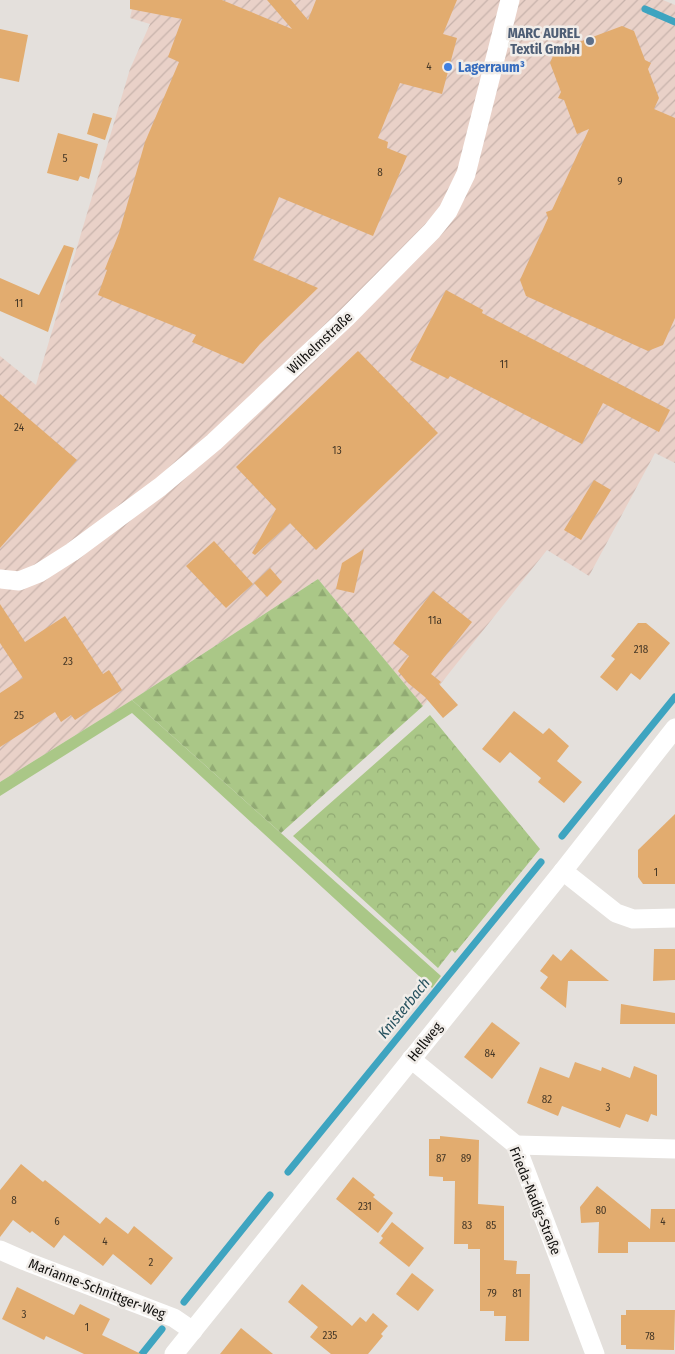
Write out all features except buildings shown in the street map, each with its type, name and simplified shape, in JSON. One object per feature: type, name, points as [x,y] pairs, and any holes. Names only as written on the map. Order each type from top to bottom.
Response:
[{"type":"street","name":"Wilhelmstraße","points":[[0,579],[19,581],[39,574],[160,487],[214,442],[347,317],[432,231],[448,211],[466,174],[510,0]]},
{"type":"street","name":"Hellweg","points":[[174,1354],[563,871],[675,728]]},
{"type":"street","points":[[563,871],[616,913],[633,919],[675,918]]},
{"type":"street","name":"Frieda-Nadig-Straße","points":[[411,1059],[516,1145],[595,1354]]},
{"type":"street","points":[[516,1145],[675,1149]]},
{"type":"street","name":"Marianne-Schnittger-Weg","points":[[0,1250],[174,1318],[193,1331]]},
{"type":"shaded area","points":[[134,0],[663,0],[675,5],[675,463],[655,453],[589,576],[547,550],[423,706],[318,579],[132,700],[0,782],[0,356],[36,385],[130,69],[150,24],[130,18]]},
{"type":"green space","points":[[318,579],[423,706],[281,833],[132,700]]},
{"type":"green space","points":[[132,700],[441,976],[432,988],[132,713],[0,796],[0,782]]},
{"type":"green space","points":[[430,715],[540,849],[455,953],[452,950],[438,968],[293,836]]},
{"type":"waterway","name":"Knisterbach","points":[[645,9],[675,22]]},
{"type":"waterway","name":"Knisterbach","points":[[562,836],[675,697]]},
{"type":"waterway","name":"Knisterbach","points":[[288,1172],[541,862]]},
{"type":"waterway","name":"Knisterbach","points":[[184,1302],[270,1195]]},
{"type":"waterway","name":"Knisterbach","points":[[142,1354],[162,1329]]},
{"type":"place","name":"MARC AUREL Textil GmbH","points":[[590,41]]},
{"type":"place","name":"Lagerraum³","points":[[448,67]]}]
